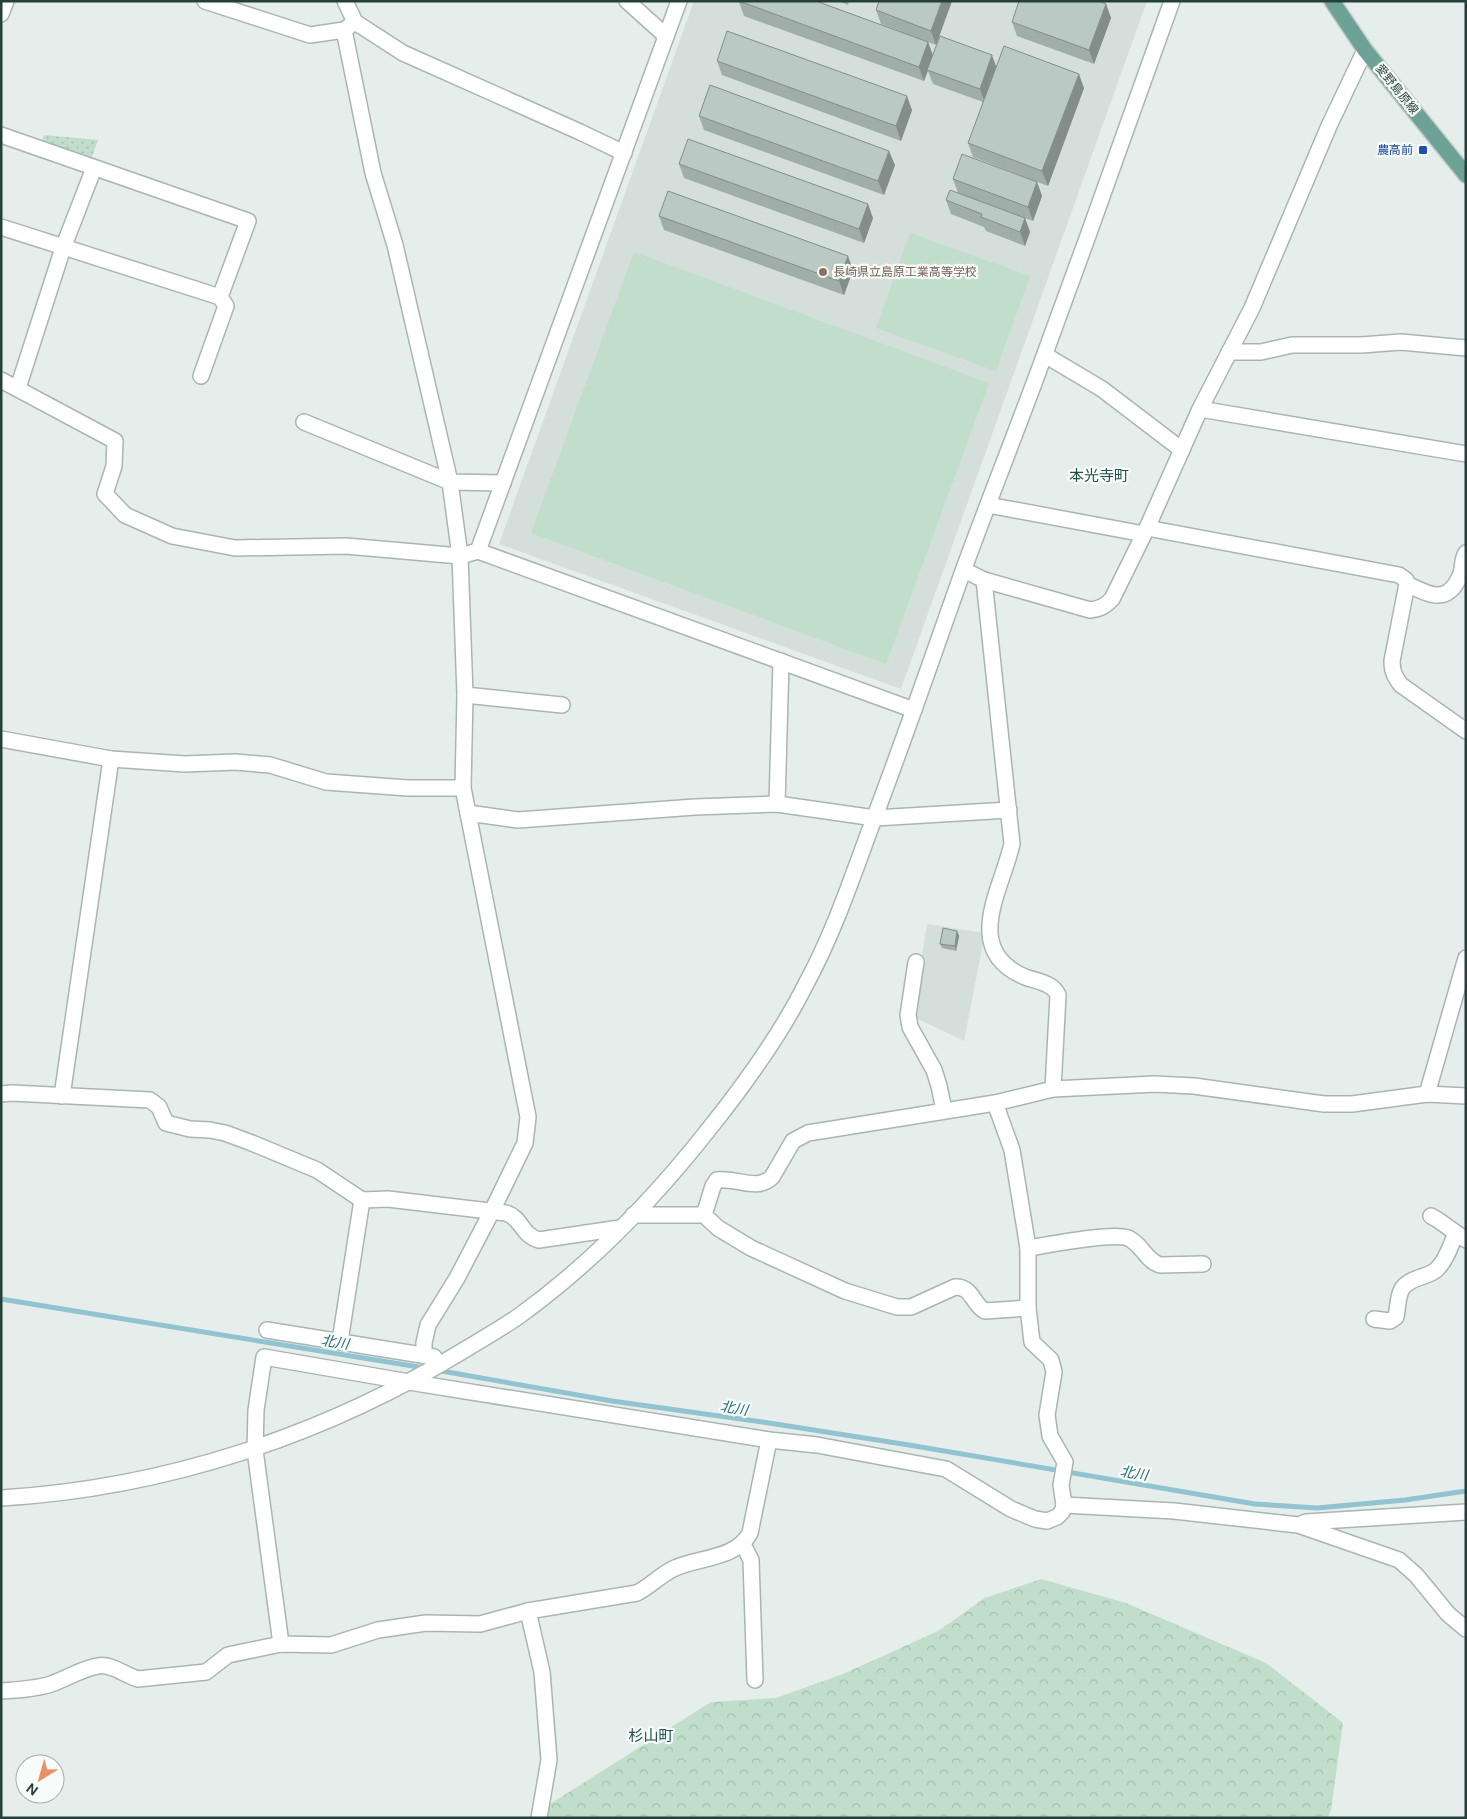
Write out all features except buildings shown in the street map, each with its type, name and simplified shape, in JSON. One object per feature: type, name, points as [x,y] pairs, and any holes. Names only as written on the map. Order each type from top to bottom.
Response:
[{"type":"main road","name":"愛野島原線","points":[[1332,1],[1365,50],[1466,175]]},
{"type":"street","points":[[1,14],[6,1]]},
{"type":"street","points":[[204,1],[310,35],[350,26],[403,53],[624,153]]},
{"type":"street","points":[[345,1],[374,173],[395,245],[450,482],[460,556],[465,695],[462,788],[528,1117],[525,1143],[457,1278],[428,1325],[424,1343],[424,1355]]},
{"type":"street","points":[[627,1],[666,36]]},
{"type":"street","points":[[478,551],[679,1]]},
{"type":"street","points":[[1,1498],[84,1490],[129,1483],[255,1450],[318,1426],[412,1381],[516,1318],[563,1282],[633,1216],[682,1164],[741,1088],[773,1040],[810,977],[840,910],[1172,1]]},
{"type":"street","points":[[964,570],[984,580],[1090,610],[1105,606],[1112,599],[1146,531],[1200,409],[1252,308],[1329,126],[1365,50]]},
{"type":"street","points":[[1,135],[248,221],[220,297]]},
{"type":"street","points":[[18,388],[63,248],[94,168]]},
{"type":"street","points":[[1,227],[220,297],[226,306],[202,376]]},
{"type":"street","points":[[1229,352],[1261,352],[1292,345],[1361,345],[1402,342],[1466,348]]},
{"type":"street","points":[[1044,355],[1102,389],[1182,450]]},
{"type":"street","points":[[1,380],[115,441],[114,466],[105,494],[125,515],[172,536],[235,548],[346,546],[460,556],[478,551],[914,710]]},
{"type":"street","points":[[1200,409],[1466,454]]},
{"type":"street","points":[[304,422],[450,482],[503,483]]},
{"type":"street","points":[[988,505],[1399,575],[1406,580],[1407,584],[1429,595],[1436,596],[1446,593],[1459,578],[1463,558],[1466,553]]},
{"type":"street","points":[[984,580],[1012,844],[1009,858],[992,905],[990,931],[994,952],[1005,964],[1022,976],[1053,988],[1058,994],[1053,1089]]},
{"type":"street","points":[[1407,584],[1392,661],[1392,671],[1401,685],[1466,731]]},
{"type":"street","points":[[777,804],[781,662]]},
{"type":"street","points":[[465,695],[562,705]]},
{"type":"street","points":[[1,739],[111,759],[185,764],[235,762],[270,765],[326,782],[408,788],[462,788]]},
{"type":"street","points":[[62,1096],[111,759]]},
{"type":"street","points":[[468,813],[518,820],[695,807],[777,804],[874,818],[1009,810]]},
{"type":"street","points":[[1427,1094],[1458,1010],[1466,958]]},
{"type":"street","points":[[916,962],[908,1015],[910,1027],[934,1070],[944,1110]]},
{"type":"street","points":[[704,1215],[713,1186],[717,1180],[755,1184],[767,1181],[772,1177],[793,1141],[808,1133],[944,1110],[995,1104],[1053,1089],[1155,1084],[1184,1085],[1324,1104],[1352,1104],[1427,1094],[1466,1096]]},
{"type":"street","points":[[1,1094],[150,1100],[159,1107],[166,1123],[190,1129],[225,1133],[252,1143],[317,1170],[362,1200],[388,1199],[509,1214],[516,1218],[526,1233],[539,1240],[620,1228]]},
{"type":"street","points":[[281,1644],[255,1450],[256,1410],[264,1357],[769,1440],[816,1445],[946,1469],[1010,1510],[1034,1519],[1047,1521],[1057,1517],[1062,1512],[1064,1505],[1061,1485],[1065,1462],[1050,1436],[1047,1415],[1054,1372],[1051,1360],[1032,1342],[1028,1308],[1028,1248],[1012,1150],[995,1104]]},
{"type":"street","points":[[340,1341],[362,1200]]},
{"type":"street","points":[[633,1216],[704,1215],[718,1228],[752,1248],[846,1291],[897,1306],[911,1307],[955,1287],[960,1287],[968,1290],[978,1306],[986,1311],[1028,1308]]},
{"type":"street","points":[[1374,1319],[1390,1322],[1393,1320],[1396,1317],[1401,1288],[1411,1280],[1431,1274],[1438,1269],[1461,1236],[1431,1216]]},
{"type":"street","points":[[1028,1248],[1081,1240],[1122,1237],[1133,1241],[1148,1258],[1160,1265],[1202,1264]]},
{"type":"street","points":[[267,1330],[424,1355],[444,1362]]},
{"type":"street","points":[[1,1691],[30,1689],[50,1684],[99,1665],[109,1667],[130,1677],[138,1678],[206,1672],[228,1655],[281,1644],[331,1645],[378,1630],[426,1623],[480,1624],[528,1611],[637,1593],[648,1588],[663,1575],[676,1568],[733,1550],[743,1544],[750,1533],[769,1440]]},
{"type":"street","points":[[1064,1505],[1174,1511],[1298,1525],[1399,1560],[1416,1575],[1448,1614],[1466,1629]]},
{"type":"street","points":[[1298,1525],[1306,1522],[1466,1512]]},
{"type":"street","points":[[743,1544],[751,1560],[755,1680]]},
{"type":"street","points":[[528,1611],[542,1672],[549,1760],[539,1818]]},
{"type":"shaded area","name":"長崎県立島原工業高等学校","points":[[694,1],[1147,1],[901,689],[499,544]]},
{"type":"shaded area","points":[[927,924],[985,933],[964,1041],[912,1016]]},
{"type":"green space","points":[[44,135],[98,140],[90,162],[41,144]]},
{"type":"green space","points":[[910,233],[1030,276],[996,371],[876,328]]},
{"type":"green space","points":[[634,252],[989,383],[886,664],[531,533]]},
{"type":"green space","points":[[1041,1579],[1126,1603],[1266,1663],[1343,1723],[1331,1810],[1328,1818],[528,1818],[711,1702],[776,1698],[843,1674],[938,1631],[985,1598]]},
{"type":"waterway","name":"北川","points":[[1,1299],[425,1368]]},
{"type":"waterway","name":"北川","points":[[436,1370],[612,1401],[909,1445],[1255,1504],[1317,1508],[1405,1500],[1466,1491]]},
{"type":"place","name":"農高前","points":[[1423,150]]},
{"type":"place","name":"長崎県立島原工業高等学校","points":[[823,272]]},
{"type":"district","name":"本光寺町","points":[[1099,476]]},
{"type":"district","name":"杉山町","points":[[651,1736]]}]
